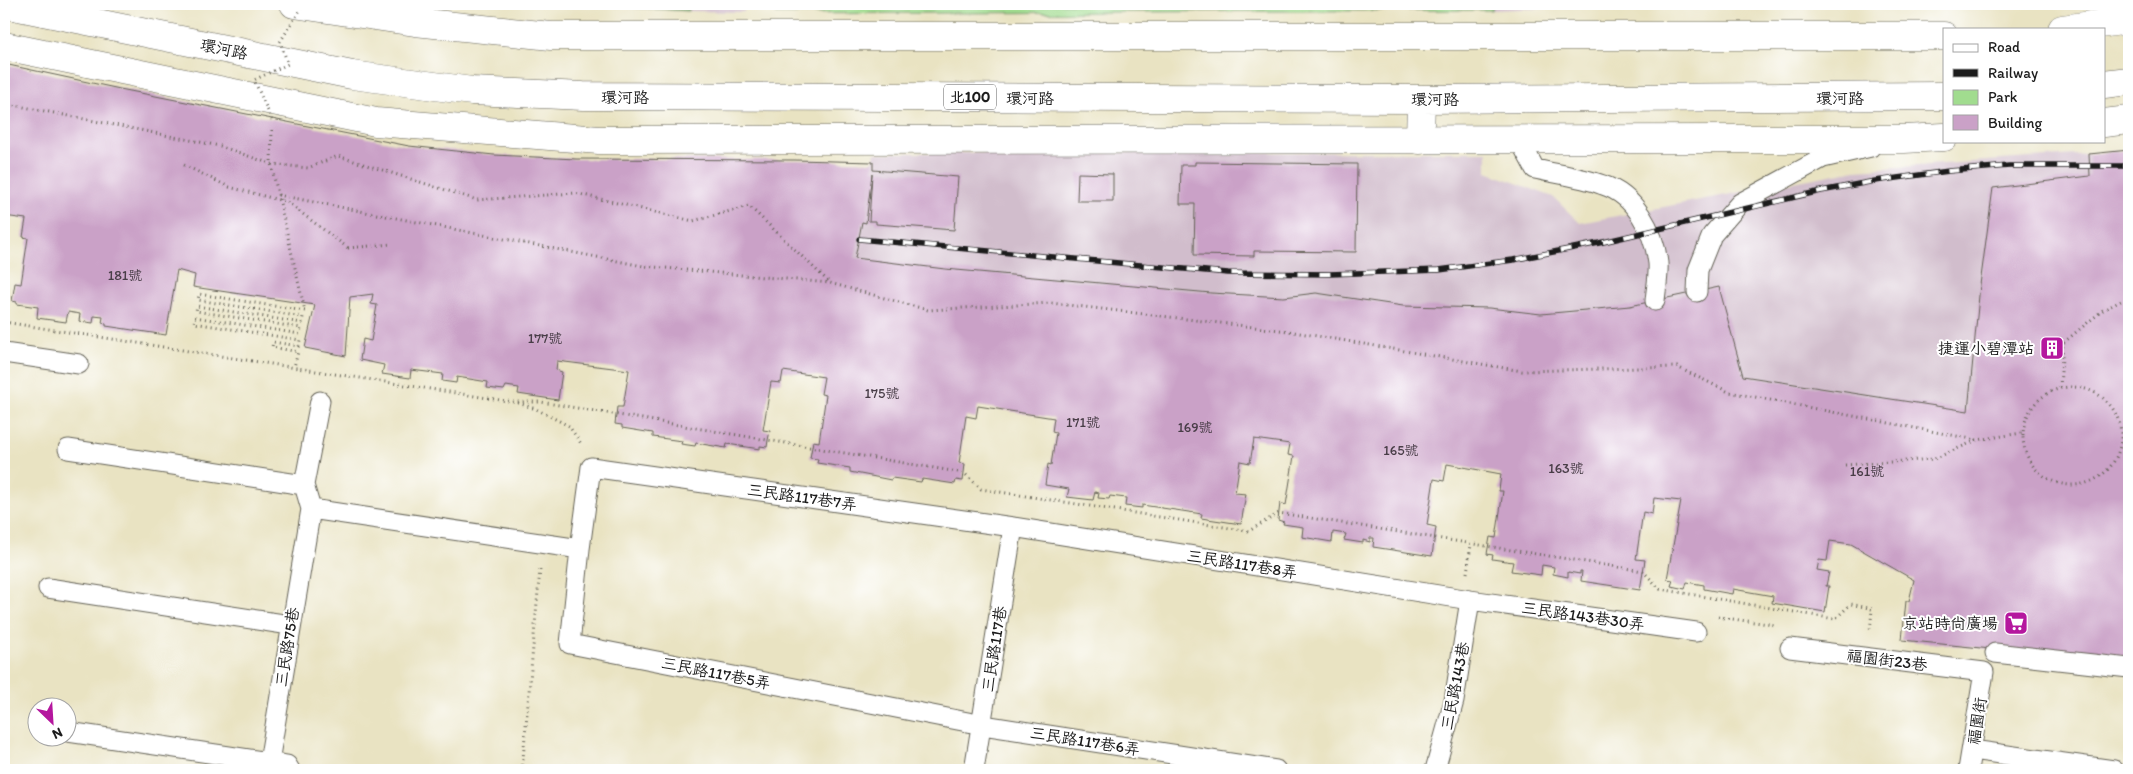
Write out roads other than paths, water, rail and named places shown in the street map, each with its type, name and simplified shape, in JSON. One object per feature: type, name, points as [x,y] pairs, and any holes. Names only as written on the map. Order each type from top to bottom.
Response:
[{"type":"main road","name":"環河路","points":[[4,4],[352,76],[472,91],[584,96],[1421,99],[1943,96]]},
{"type":"main road","points":[[306,5],[415,22],[551,36],[1943,36]]},
{"type":"main road","points":[[2069,28],[2129,20]]},
{"type":"main road","points":[[4,46],[376,122],[599,140],[1520,141],[1904,140],[1943,137]]},
{"type":"main road","points":[[2106,84],[2129,81]]},
{"type":"main road","points":[[1420,140],[1421,99]]},
{"type":"main road","points":[[2106,123],[2129,120]]},
{"type":"lane","points":[[1697,292],[1698,270],[1712,236],[1740,203],[1824,158],[1904,140]]},
{"type":"lane","points":[[1520,141],[1535,169],[1604,185],[1624,196],[1639,214],[1652,237],[1658,265],[1655,301]]},
{"type":"lane","points":[[4,353],[79,364]]},
{"type":"lane","points":[[320,401],[304,485],[311,509],[580,550]]},
{"type":"lane","points":[[68,449],[304,485]]},
{"type":"lane","name":"三民路117巷7弄","points":[[580,550],[591,467],[1013,527]]},
{"type":"lane","name":"三民路75巷","points":[[269,762],[290,625],[311,509]]},
{"type":"lane","name":"三民路117巷8弄","points":[[1013,527],[1470,600]]},
{"type":"lane","name":"三民路117巷","points":[[974,770],[983,725],[1013,527]]},
{"type":"lane","name":"三民路117巷5弄","points":[[580,550],[570,644],[983,725]]},
{"type":"lane","points":[[48,588],[290,625]]},
{"type":"lane","name":"三民路143巷30弄","points":[[1470,600],[1696,632]]},
{"type":"lane","name":"三民路143巷","points":[[1435,770],[1454,701],[1470,600]]},
{"type":"lane","name":"福園街23巷","points":[[1790,648],[1984,672]]},
{"type":"lane","points":[[1995,654],[2129,668]]},
{"type":"lane","name":"福園街","points":[[1968,770],[1984,672]]},
{"type":"lane","name":"三民路117巷6弄","points":[[983,725],[1276,770]]},
{"type":"lane","points":[[78,733],[287,765],[290,770]]},
{"type":"lane","points":[[1972,750],[2114,770]]},
{"type":"railway","points":[[859,239],[1228,273],[1330,274],[1439,270],[1513,260],[1599,243],[1821,191],[1875,181],[1949,171],[2009,166],[2129,166]]},
{"type":"place","name":"捷運小碧潭站","points":[[2052,348]]},
{"type":"place","name":"京站時尚廣場","points":[[2016,623]]}]
